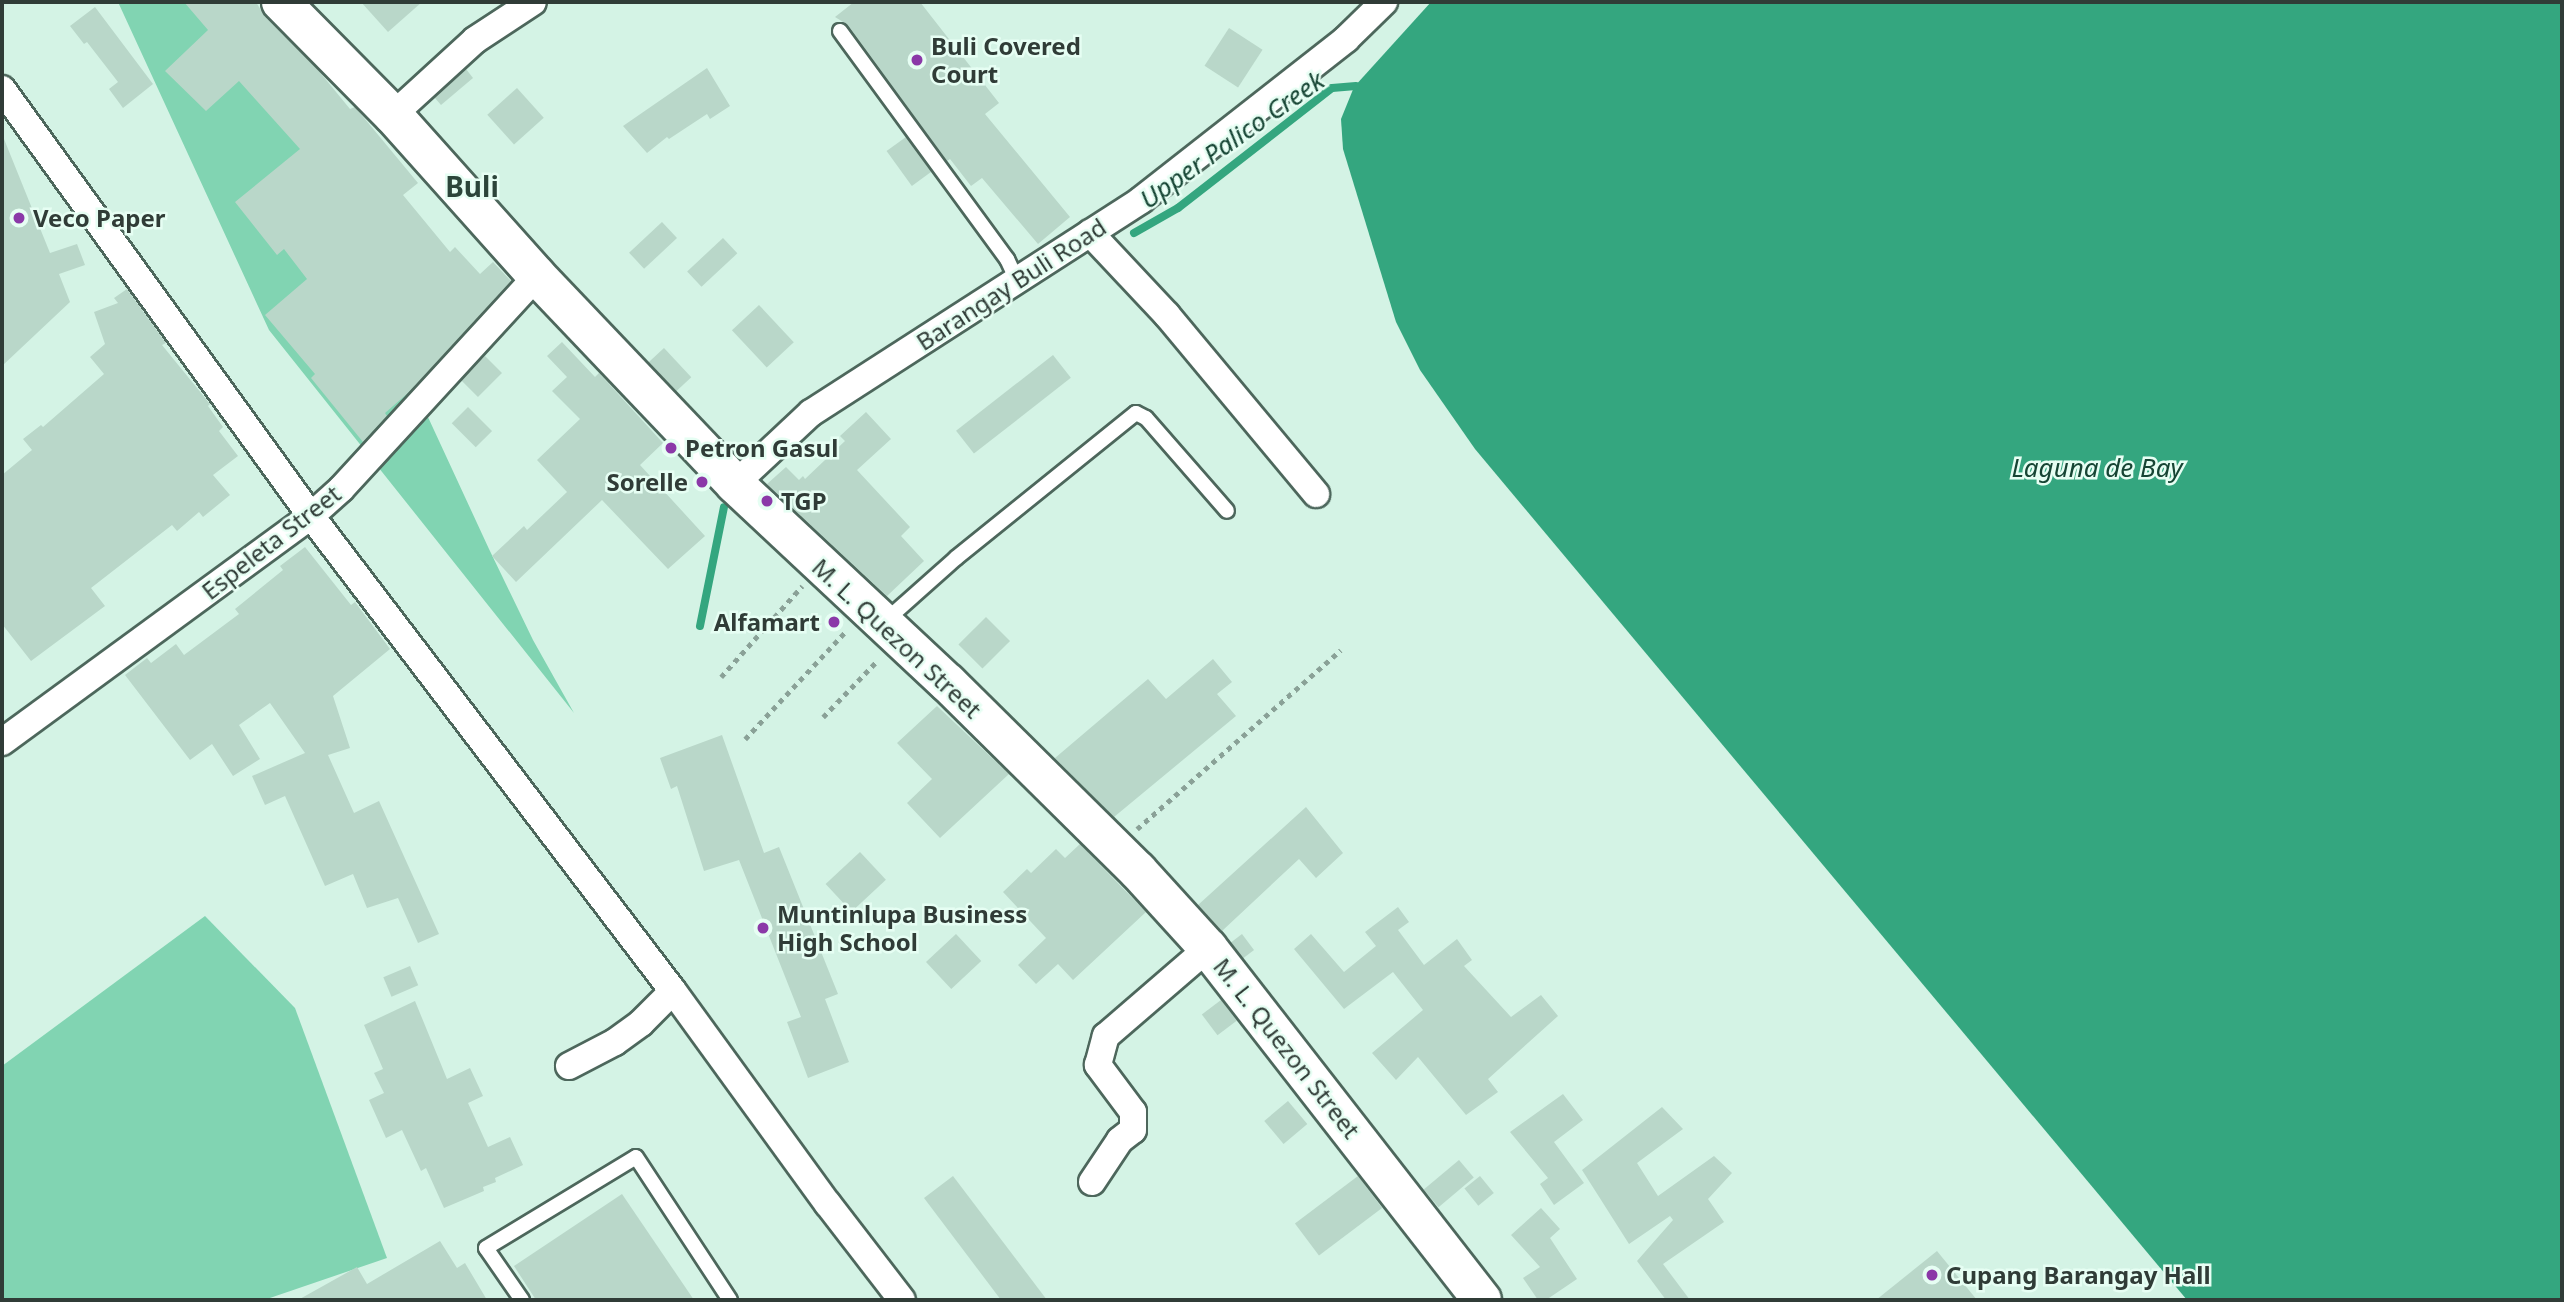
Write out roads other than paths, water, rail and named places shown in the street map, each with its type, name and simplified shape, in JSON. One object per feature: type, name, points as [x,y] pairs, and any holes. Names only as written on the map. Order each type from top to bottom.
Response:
[{"type":"main road","name":"M. L. Quezon Street","points":[[281,2],[393,115],[537,276],[735,484],[1116,848],[1208,948],[1482,1300]]},
{"type":"street","points":[[393,115],[475,40],[533,2]]},
{"type":"street","name":"Barangay Buli Road","points":[[735,484],[811,413],[1141,200],[1346,39],[1384,2]]},
{"type":"street","points":[[2,89],[311,516],[673,991],[828,1204],[902,1300]]},
{"type":"street","points":[[1090,233],[1167,315],[1316,495]]},
{"type":"street","name":"Espeleta Street","points":[[2,743],[311,516],[341,489],[537,276]]},
{"type":"street","points":[[1091,1182],[1120,1140],[1133,1130],[1133,1112],[1098,1065],[1106,1036],[1208,948]]},
{"type":"street","points":[[569,1066],[615,1042],[673,991]]},
{"type":"lane","points":[[840,31],[1007,259],[1017,280]]},
{"type":"lane","points":[[883,623],[956,558],[1136,413],[1146,418],[1227,511]]},
{"type":"lane","points":[[522,1300],[486,1248],[636,1157],[730,1300]]},
{"type":"water","name":"Laguna de Bay","points":[[1431,2],[2562,2],[2562,1300],[2187,1300],[1475,449],[1420,370],[1396,322],[1343,149],[1341,119],[1354,87]]},
{"type":"waterway","name":"Upper Palico Creek","points":[[1134,233],[1178,208],[1332,88],[1356,86]]},
{"type":"waterway","name":"Upper Palico Creek","points":[[700,626],[724,507]]},
{"type":"place","name":"Buli Covered Court","points":[[917,60]]},
{"type":"place","name":"Veco Paper","points":[[19,218]]},
{"type":"place","name":"Petron Gasul","points":[[671,448]]},
{"type":"place","name":"Sorelle","points":[[702,482]]},
{"type":"place","name":"TGP","points":[[767,501]]},
{"type":"place","name":"Alfamart","points":[[834,622]]},
{"type":"place","name":"Muntinlupa Business High School","points":[[763,928]]},
{"type":"place","name":"Cupang Barangay Hall","points":[[1932,1275]]},
{"type":"district","name":"Buli","points":[[472,186]]}]
